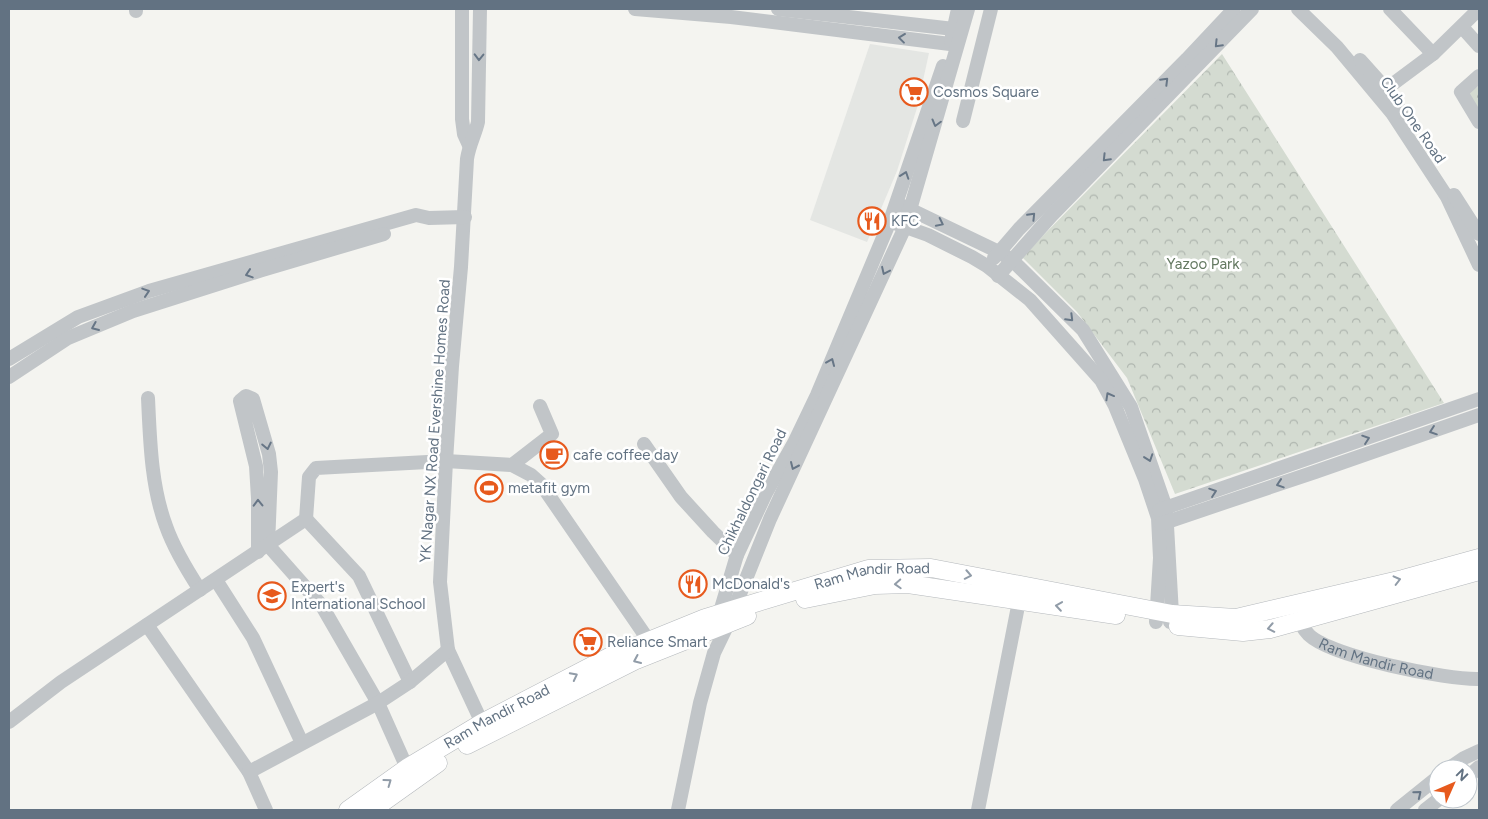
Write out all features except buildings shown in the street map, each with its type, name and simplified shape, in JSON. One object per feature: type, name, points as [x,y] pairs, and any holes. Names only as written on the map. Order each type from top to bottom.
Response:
[{"type":"main road","points":[[1351,599],[1479,558]]},
{"type":"main road","points":[[372,810],[410,774],[429,769],[486,734],[724,619],[776,604],[875,585],[908,584],[1020,592],[1243,632],[1270,629],[1298,613],[1351,599],[1479,571]]},
{"type":"main road","name":"Ram Mandir Road","points":[[348,810],[410,774],[482,723],[609,657],[684,626],[724,619]]},
{"type":"street","name":"YK Nagar NX Road Evershine Homes Road","points":[[462,9],[462,119],[464,134],[469,144]]},
{"type":"street","name":"YK Nagar NX Road Evershine Homes Road","points":[[480,9],[478,122],[475,134],[469,144],[446,461],[440,582],[448,650],[482,723]]},
{"type":"street","points":[[635,9],[731,17],[950,44]]},
{"type":"street","points":[[778,9],[954,29]]},
{"type":"street","name":"Chikhaldongari Road","points":[[678,810],[700,703],[724,619],[737,555],[766,493],[794,443],[817,395],[890,221],[950,44],[958,9]]},
{"type":"street","name":"Chikhaldongari Road","points":[[724,619],[912,210],[968,9]]},
{"type":"street","points":[[963,122],[991,9]]},
{"type":"street","points":[[987,266],[1033,215],[1234,9]]},
{"type":"street","points":[[998,276],[1051,216],[1252,9]]},
{"type":"street","name":"Club One Road","points":[[1298,9],[1338,47],[1392,113],[1447,198],[1479,265]]},
{"type":"street","name":"Club One Road","points":[[1311,9],[1386,89],[1479,234]]},
{"type":"street","points":[[1390,9],[1434,54]]},
{"type":"street","points":[[1386,89],[1434,54],[1479,10]]},
{"type":"street","points":[[1462,27],[1479,46]]},
{"type":"street","points":[[1479,76],[1461,92],[1479,122]]},
{"type":"street","points":[[895,203],[1012,260],[1082,330],[1131,407],[1162,516],[1160,558],[1163,618]]},
{"type":"street","points":[[9,377],[68,338],[203,282],[346,240],[416,215],[429,218],[465,217]]},
{"type":"street","points":[[890,221],[928,235],[972,257],[987,266],[1030,300],[1101,380],[1115,406],[1162,516]]},
{"type":"street","points":[[26,365],[13,356],[78,317],[149,291],[203,282]]},
{"type":"street","points":[[263,548],[271,472],[261,423],[253,399],[246,396],[240,402],[256,466],[263,548],[322,606],[378,703],[410,774]]},
{"type":"street","points":[[148,398],[151,452],[165,526],[182,562],[200,590]]},
{"type":"street","points":[[1162,516],[1479,399]]},
{"type":"street","points":[[512,465],[552,434],[540,406]]},
{"type":"street","points":[[1162,516],[1479,415]]},
{"type":"street","points":[[246,429],[261,423]]},
{"type":"street","points":[[644,444],[680,497],[737,555]]},
{"type":"street","points":[[410,682],[359,576],[306,519],[309,477],[316,468],[446,461],[512,465],[531,475],[541,484],[649,641]]},
{"type":"street","points":[[9,722],[61,682],[306,519]]},
{"type":"street","points":[[216,580],[253,638],[302,743]]},
{"type":"street","points":[[978,810],[1020,592]]},
{"type":"street","name":"Ram Mandir Road","points":[[1298,613],[1310,636],[1328,646],[1354,656],[1424,672],[1467,680],[1479,680]]},
{"type":"street","points":[[148,625],[249,772],[266,810]]},
{"type":"street","points":[[249,772],[378,703],[410,682],[448,650]]},
{"type":"street","points":[[1463,759],[1479,751]]},
{"type":"street","points":[[1397,810],[1428,785]]},
{"type":"shaded area","name":"Cosmos Square","points":[[870,44],[929,53],[917,108],[897,171],[867,242],[810,220]]},
{"type":"green space","name":"Yazoo Park","points":[[1222,54],[1444,403],[1175,494],[1127,378],[1077,312],[1022,257]]},
{"type":"green space","points":[[1479,86],[1479,116],[1466,94]]},
{"type":"place","name":"Cosmos Square","points":[[914,92]]},
{"type":"place","name":"KFC","points":[[872,221]]},
{"type":"place","name":"cafe coffee day","points":[[554,455]]},
{"type":"place","name":"metafit gym","points":[[489,488]]},
{"type":"place","name":"McDonald's","points":[[693,584]]},
{"type":"place","name":"Expert's International School","points":[[272,596]]},
{"type":"place","name":"Reliance Smart","points":[[588,642]]}]
